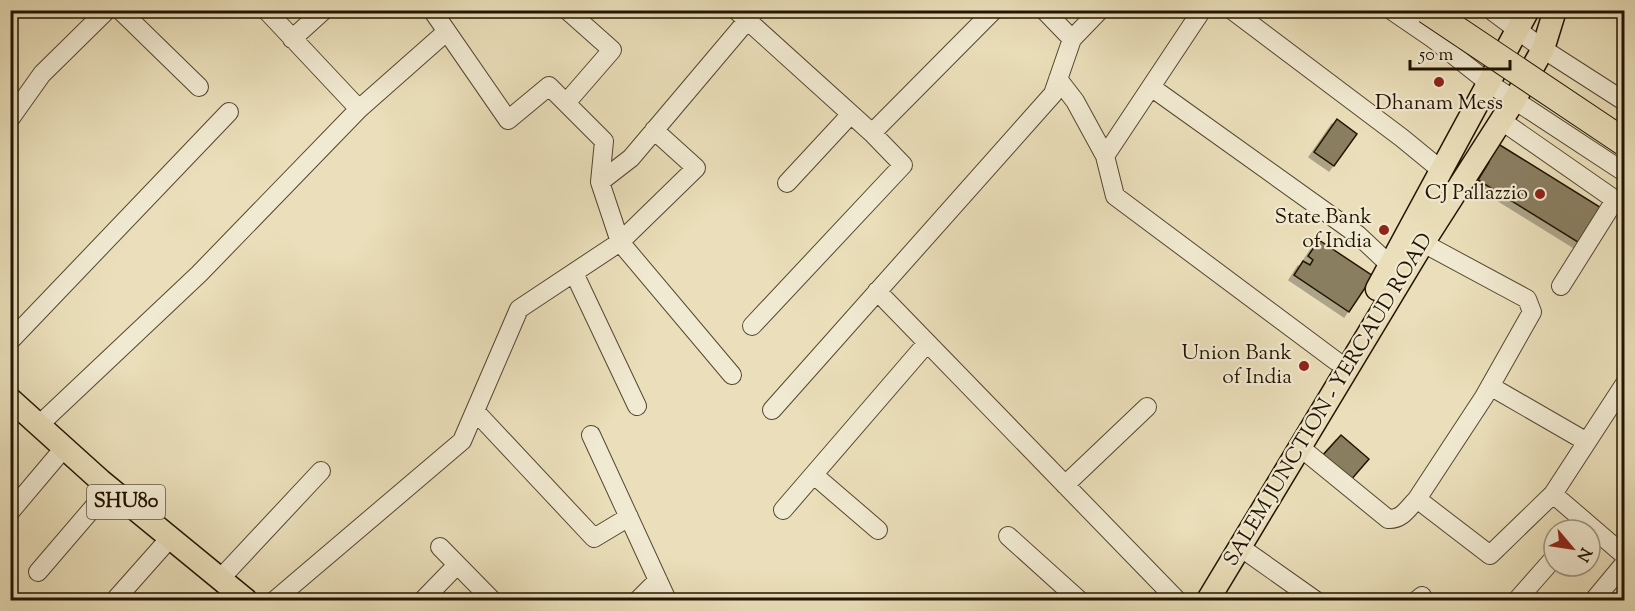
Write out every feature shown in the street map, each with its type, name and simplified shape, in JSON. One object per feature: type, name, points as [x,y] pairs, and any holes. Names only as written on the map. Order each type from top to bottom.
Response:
[{"type":"highway","points":[[1427,10],[1624,142]]},
{"type":"highway","points":[[1459,10],[1624,121]]},
{"type":"main road","name":"SALEM JUNCTION - YERCAUD ROAD","points":[[1208,600],[1423,243],[1515,99],[1543,49],[1555,10]]},
{"type":"main road","points":[[1193,600],[1391,266],[1524,20]]},
{"type":"main road","name":"SHU80","points":[[10,399],[110,488],[246,600]]},
{"type":"street","points":[[10,119],[42,74],[107,10]]},
{"type":"street","points":[[120,10],[199,87]]},
{"type":"street","points":[[292,39],[324,10]]},
{"type":"street","points":[[432,10],[445,33],[508,120],[549,86],[604,141],[600,182],[620,242],[732,375]]},
{"type":"street","points":[[567,10],[612,50],[567,104]]},
{"type":"street","points":[[872,133],[994,10]]},
{"type":"street","points":[[1044,10],[1072,39]]},
{"type":"street","points":[[772,410],[1053,94],[1072,39],[1100,10]]},
{"type":"street","points":[[1104,156],[1202,10]]},
{"type":"street","points":[[1232,10],[1441,170]]},
{"type":"street","points":[[1391,10],[1432,38],[1490,84],[1624,172]]},
{"type":"street","points":[[1491,10],[1524,20],[1543,49],[1597,81],[1624,101]]},
{"type":"street","points":[[268,11],[359,109]]},
{"type":"street","points":[[600,182],[631,158],[746,14],[872,133],[903,165],[752,326]]},
{"type":"street","points":[[40,424],[199,274],[359,109],[445,33]]},
{"type":"street","points":[[1058,79],[1075,101],[1104,156],[1115,196],[1336,361]]},
{"type":"street","points":[[1151,87],[1358,235],[1391,266]]},
{"type":"street","points":[[10,341],[229,112]]},
{"type":"street","points":[[787,183],[851,114]]},
{"type":"street","points":[[1502,121],[1620,203],[1561,286]]},
{"type":"street","points":[[275,600],[462,441],[519,309],[620,242],[696,168],[654,130]]},
{"type":"street","points":[[1301,448],[1388,519],[1396,519],[1417,499],[1490,386],[1529,320],[1532,312],[1530,304],[1522,297],[1423,243]]},
{"type":"street","points":[[574,273],[637,406]]},
{"type":"street","points":[[877,291],[1177,600]]},
{"type":"street","points":[[783,510],[927,343]]},
{"type":"street","points":[[1417,499],[1490,555],[1552,494],[1624,385]]},
{"type":"street","points":[[1490,386],[1587,441]]},
{"type":"street","points":[[1065,484],[1147,407]]},
{"type":"street","points":[[475,411],[594,538],[629,517]]},
{"type":"street","points":[[591,435],[668,600]]},
{"type":"street","points":[[10,512],[64,448]]},
{"type":"street","points":[[220,579],[321,471]]},
{"type":"street","points":[[814,475],[878,530]]},
{"type":"street","points":[[38,572],[110,488]]},
{"type":"street","points":[[1552,494],[1574,518]]},
{"type":"street","points":[[1008,536],[1079,600]]},
{"type":"street","points":[[115,600],[170,538]]},
{"type":"street","points":[[1594,600],[1624,555],[1602,540]]},
{"type":"street","points":[[1240,547],[1315,600]]},
{"type":"street","points":[[440,548],[492,600]]},
{"type":"street","points":[[423,600],[457,565]]},
{"type":"street","points":[[1517,600],[1542,572]]},
{"type":"street","points":[[639,600],[658,580]]},
{"type":"building","points":[[1337,119],[1357,134],[1334,166],[1314,152]]},
{"type":"building","name":"CJ Pallazzio","points":[[1495,142],[1603,209],[1581,244],[1478,180],[1489,162],[1484,160]]},
{"type":"building","points":[[10,235],[17,241],[10,248]]},
{"type":"building","points":[[1319,240],[1373,276],[1349,312],[1294,275],[1303,261],[1310,265],[1313,260],[1308,256]]},
{"type":"building","points":[[1341,435],[1369,459],[1350,481],[1322,456]]},
{"type":"place","name":"Dhanam Mess","points":[[1439,82]]},
{"type":"place","name":"CJ Pallazzio","points":[[1540,194]]},
{"type":"place","name":"State Bank of India","points":[[1384,230]]},
{"type":"place","name":"Union Bank of India","points":[[1304,366]]}]
